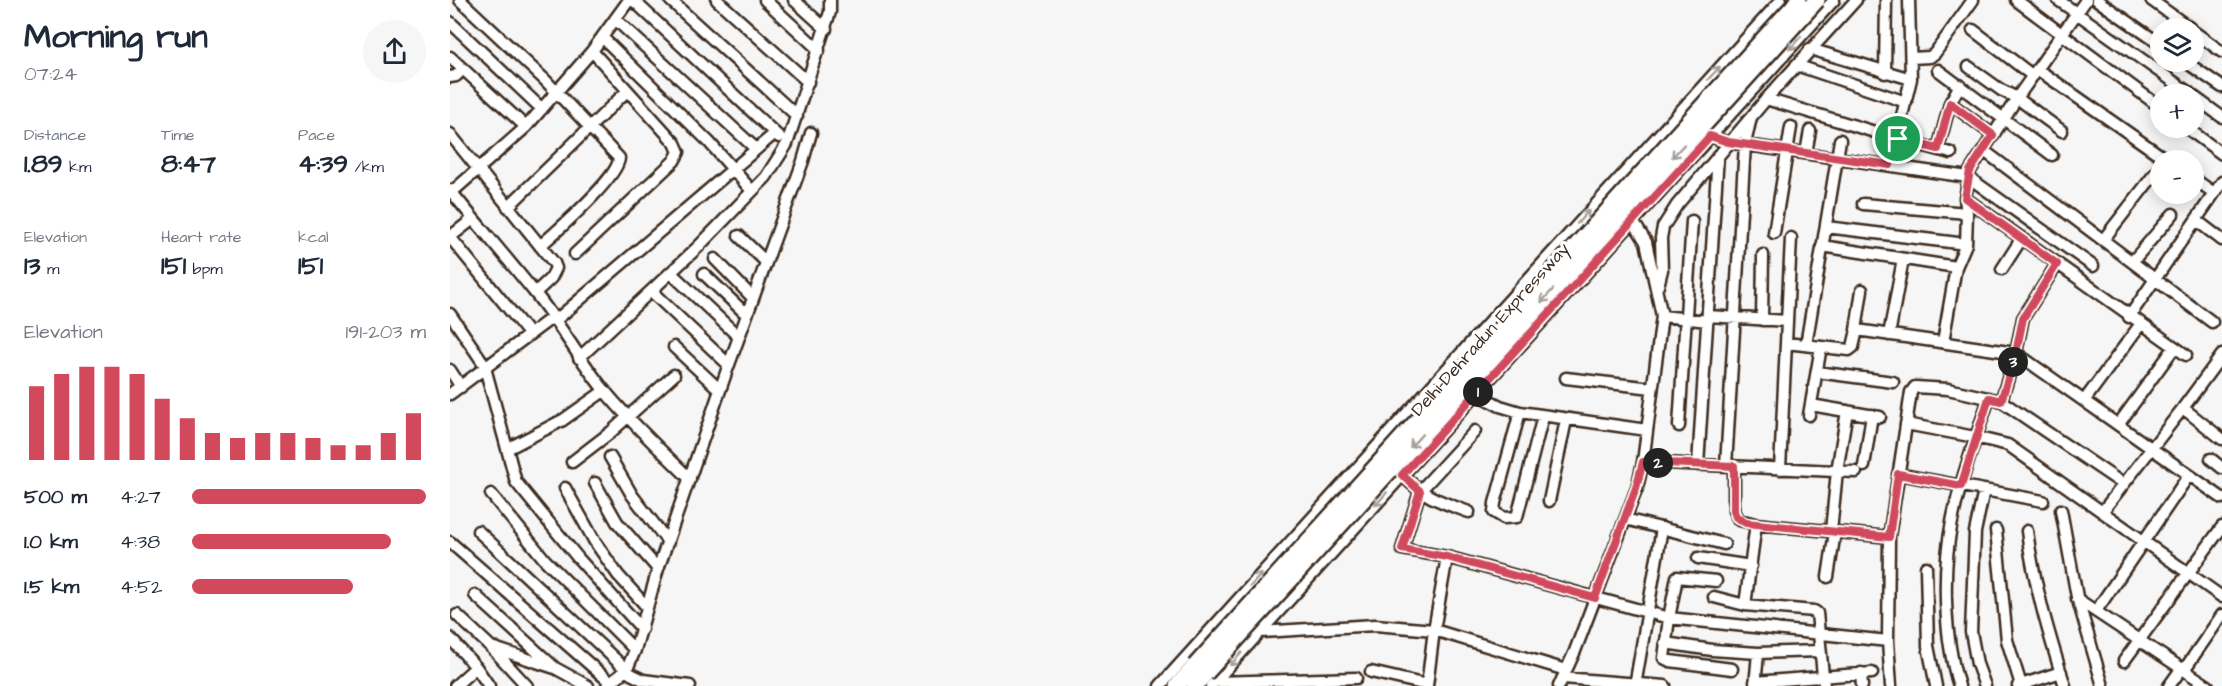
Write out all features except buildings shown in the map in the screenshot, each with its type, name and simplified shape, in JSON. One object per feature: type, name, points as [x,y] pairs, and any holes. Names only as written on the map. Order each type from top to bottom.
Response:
[{"type":"highway","name":"Delhi-Dehradun Expressway","points":[[1204,679],[1799,0]]},
{"type":"highway","name":"Delhi-Dehradun Expressway","points":[[1177,686],[1204,679],[1817,0]]},
{"type":"street","points":[[460,0],[617,153],[619,163],[582,207],[540,246]]},
{"type":"street","points":[[690,479],[628,418],[604,390],[579,358],[535,293],[451,191],[526,127],[592,51],[631,0],[787,144]]},
{"type":"street","points":[[670,0],[797,116]]},
{"type":"street","points":[[717,0],[808,82]]},
{"type":"street","points":[[765,0],[819,50]]},
{"type":"street","points":[[794,0],[826,29]]},
{"type":"street","points":[[579,358],[671,273],[766,177],[787,144],[826,29],[830,0]]},
{"type":"street","points":[[1160,686],[1781,0]]},
{"type":"street","points":[[1204,679],[1261,632],[1402,475],[1483,397],[1636,224],[1720,140],[1834,0]]},
{"type":"street","points":[[1698,465],[1720,140],[1751,116],[1856,0]]},
{"type":"street","points":[[1886,0],[1886,73]]},
{"type":"street","points":[[1890,165],[1911,80],[1909,0]]},
{"type":"street","points":[[1911,58],[1930,57],[1935,53],[1972,0]]},
{"type":"street","points":[[2016,0],[2150,100]]},
{"type":"street","points":[[2058,0],[2176,84]]},
{"type":"street","points":[[1943,342],[1956,267],[1966,244],[1965,198],[1968,177],[2017,98],[2086,0]]},
{"type":"street","points":[[2097,0],[2150,37]]},
{"type":"street","points":[[2153,0],[2176,18]]},
{"type":"street","points":[[615,20],[756,149]]},
{"type":"street","points":[[450,21],[542,109]]},
{"type":"street","points":[[1973,30],[2150,152]]},
{"type":"street","points":[[602,37],[733,168],[752,191]]},
{"type":"street","points":[[2204,39],[2222,52]]},
{"type":"street","points":[[1810,50],[1911,80]]},
{"type":"street","points":[[575,254],[674,161],[679,152],[675,143],[592,51]]},
{"type":"street","points":[[450,57],[526,127]]},
{"type":"street","points":[[1796,65],[1906,102]]},
{"type":"street","points":[[1969,67],[2062,131]]},
{"type":"street","points":[[450,77],[456,76],[463,69]]},
{"type":"street","points":[[1938,70],[2052,155]]},
{"type":"street","points":[[2200,72],[2222,87]]},
{"type":"street","points":[[1938,149],[1950,103],[1960,85]]},
{"type":"street","points":[[508,207],[627,91]]},
{"type":"street","points":[[1766,99],[1951,153]]},
{"type":"street","points":[[1950,103],[1993,135]]},
{"type":"street","points":[[2204,104],[2222,117]]},
{"type":"street","points":[[1751,116],[1745,144],[1735,318],[1730,466],[1736,517],[1739,520],[1756,524],[1889,537]]},
{"type":"street","points":[[1773,233],[1791,127]]},
{"type":"street","points":[[1806,153],[1810,131]]},
{"type":"street","points":[[450,542],[609,685],[627,669],[636,650],[658,569],[811,133]]},
{"type":"street","points":[[450,134],[554,263],[556,268],[551,278],[535,293]]},
{"type":"street","points":[[450,394],[530,334],[554,319],[774,134]]},
{"type":"street","points":[[2200,138],[2222,154]]},
{"type":"street","points":[[1720,140],[1968,177],[2093,266]]},
{"type":"street","points":[[1806,345],[1840,140]]},
{"type":"street","points":[[1983,150],[2212,322]]},
{"type":"street","points":[[1657,289],[1662,270],[1663,227],[1677,205],[1718,154]]},
{"type":"street","points":[[2103,240],[2150,180]]},
{"type":"street","points":[[2129,316],[2222,182]]},
{"type":"street","points":[[2204,186],[2214,193]]},
{"type":"street","points":[[1563,678],[1636,488],[1643,462],[1662,316],[1646,242],[1636,224],[1607,190]]},
{"type":"street","points":[[1965,198],[2186,356]]},
{"type":"street","points":[[1863,204],[1967,213]]},
{"type":"street","points":[[2132,262],[2173,214]]},
{"type":"street","points":[[473,219],[450,237],[530,334]]},
{"type":"street","points":[[2196,220],[2222,240]]},
{"type":"street","points":[[1679,426],[1692,221]]},
{"type":"street","points":[[1826,227],[1966,244]]},
{"type":"street","points":[[739,236],[766,262]]},
{"type":"street","points":[[1780,469],[1791,238]]},
{"type":"street","points":[[2002,270],[2022,238]]},
{"type":"street","points":[[1822,246],[1956,267]]},
{"type":"street","points":[[1762,320],[1763,255]]},
{"type":"street","points":[[715,259],[753,298]]},
{"type":"street","points":[[1889,335],[1903,259]]},
{"type":"street","points":[[2001,401],[2016,353],[2023,318],[2057,264]]},
{"type":"street","points":[[671,273],[739,337]]},
{"type":"street","points":[[704,274],[747,315]]},
{"type":"street","points":[[1786,343],[1851,350],[1862,290]]},
{"type":"street","points":[[651,291],[729,365]]},
{"type":"street","points":[[450,314],[486,369],[514,477],[578,558],[642,629]]},
{"type":"street","points":[[1662,316],[1686,319],[1735,318],[1787,321]]},
{"type":"street","points":[[2084,401],[2140,325]]},
{"type":"street","points":[[1856,330],[2016,353],[2222,498]]},
{"type":"street","points":[[674,347],[720,390]]},
{"type":"street","points":[[1643,462],[1837,471],[1860,469],[1876,416],[1847,411],[1810,410],[1821,347]]},
{"type":"street","points":[[2118,425],[2174,348]]},
{"type":"street","points":[[2102,512],[2222,355]]},
{"type":"street","points":[[450,370],[461,387]]},
{"type":"street","points":[[1817,372],[1893,382]]},
{"type":"street","points":[[572,462],[628,418],[674,375]]},
{"type":"street","points":[[1566,378],[1652,388]]},
{"type":"street","points":[[1891,686],[1888,641],[1889,537],[1911,392],[1915,387],[1939,388],[2001,401],[2123,484]]},
{"type":"street","points":[[507,449],[553,426],[604,390]]},
{"type":"street","points":[[1483,397],[1520,412],[1647,430]]},
{"type":"street","points":[[1959,686],[1953,666],[1947,611],[1949,541],[1961,486],[1989,398]]},
{"type":"street","points":[[2183,408],[2222,439]]},
{"type":"street","points":[[1828,577],[1837,471],[1847,411]]},
{"type":"street","points":[[1520,412],[1495,502],[1494,512],[1508,519],[1517,517],[1544,416]]},
{"type":"street","points":[[1549,501],[1566,420]]},
{"type":"street","points":[[1906,424],[1976,437],[2008,446],[2222,597]]},
{"type":"street","points":[[1475,431],[1416,488],[1402,549],[1447,557],[1669,618],[1888,641]]},
{"type":"street","points":[[610,457],[632,495],[668,542]]},
{"type":"street","points":[[2211,459],[2222,468]]},
{"type":"street","points":[[1898,474],[2043,501]]},
{"type":"street","points":[[1402,475],[1416,488],[1444,503],[1469,512]]},
{"type":"street","points":[[2096,611],[2189,475]]},
{"type":"street","points":[[596,483],[616,522],[658,569]]},
{"type":"street","points":[[565,488],[595,542],[618,575],[647,607]]},
{"type":"street","points":[[1984,490],[1975,532],[1971,632],[1977,664],[1985,686]]},
{"type":"street","points":[[491,494],[545,560],[636,650]]},
{"type":"street","points":[[2061,510],[2077,599],[2103,686]]},
{"type":"street","points":[[1625,519],[1724,544]]},
{"type":"street","points":[[1745,605],[1756,524]]},
{"type":"street","points":[[2124,661],[2222,527]]},
{"type":"street","points":[[1635,685],[1662,528]]},
{"type":"street","points":[[478,531],[637,677],[657,684],[690,686]]},
{"type":"street","points":[[1995,531],[2007,640],[2019,685],[2061,672]]},
{"type":"street","points":[[2027,531],[2043,616],[2065,686]]},
{"type":"street","points":[[1371,672],[1427,686],[1447,557]]},
{"type":"street","points":[[1698,558],[1751,566]]},
{"type":"street","points":[[1926,567],[1928,646],[1936,686]]},
{"type":"street","points":[[1716,581],[1678,576],[1663,656],[1666,660],[1732,669]]},
{"type":"street","points":[[475,595],[555,668]]},
{"type":"street","points":[[1714,597],[1745,605],[1814,611],[1818,616],[1823,681]]},
{"type":"street","points":[[2077,599],[2208,686]]},
{"type":"street","points":[[457,615],[527,686]]},
{"type":"street","points":[[2169,686],[2222,615]]},
{"type":"street","points":[[1261,632],[1375,625],[1434,630],[1563,678],[1665,686]]},
{"type":"street","points":[[451,641],[477,667],[489,686]]},
{"type":"street","points":[[1665,643],[1712,650],[1758,653],[1820,651]]},
{"type":"street","points":[[491,647],[555,668],[588,686]]},
{"type":"street","points":[[1758,653],[1755,684],[1823,681],[1866,673],[1862,686]]},
{"type":"street","points":[[455,686],[477,667]]},
{"type":"street","points":[[1204,679],[1356,678]]},
{"type":"route","points":[[1950,103],[1993,135],[1970,171],[1965,198],[2057,264],[2023,318],[2016,353],[2001,401],[1989,398],[1961,486],[1898,474],[1889,537],[1746,523],[1736,517],[1734,511],[1734,466],[1643,462],[1636,488],[1595,598],[1447,557],[1402,549],[1420,491],[1402,475],[1710,136],[1728,142],[1890,165],[1898,139],[1938,149],[1950,103]]}]
